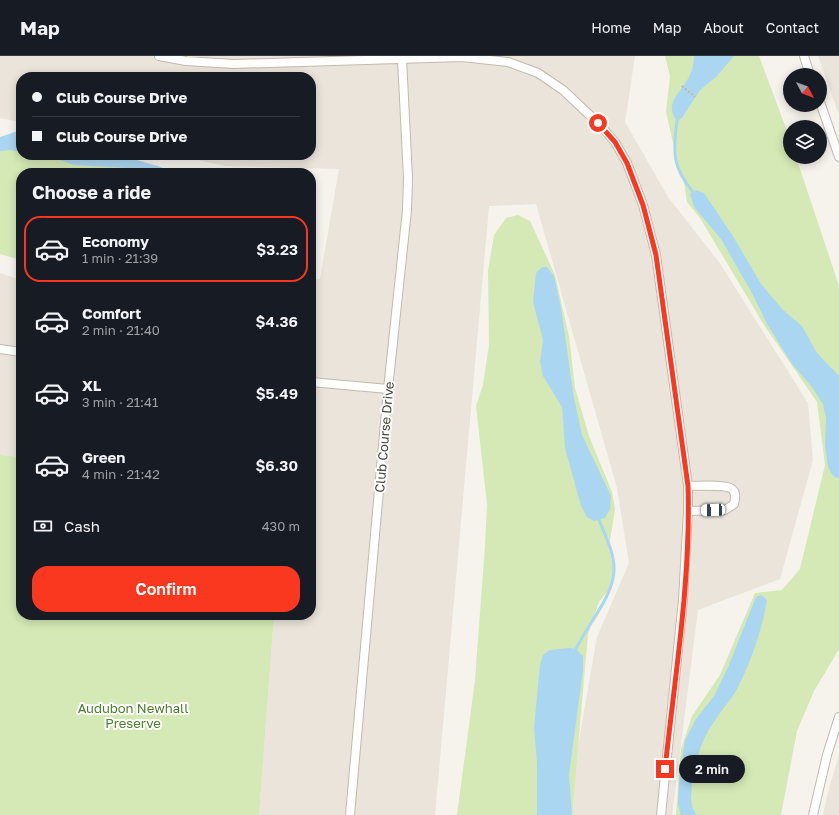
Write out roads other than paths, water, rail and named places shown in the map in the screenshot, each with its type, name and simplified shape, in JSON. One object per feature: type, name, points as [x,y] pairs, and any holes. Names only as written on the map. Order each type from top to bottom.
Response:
[{"type":"street","points":[[159,56],[186,61],[234,64],[470,58],[508,62],[538,73],[563,90],[598,123],[615,142],[627,163],[643,205],[656,255],[688,486],[683,600],[661,815]]},
{"type":"street","points":[[804,56],[808,68]]},
{"type":"street","name":"Club Course Drive","points":[[350,815],[388,389],[407,210],[408,178],[402,59]]},
{"type":"street","points":[[823,112],[839,157]]},
{"type":"street","points":[[0,349],[16,351]]},
{"type":"street","points":[[316,382],[388,389]]},
{"type":"street","points":[[688,486],[727,487],[734,492],[736,497],[734,504],[725,510],[688,511]]},
{"type":"street","points":[[813,815],[827,755],[839,717]]},
{"type":"water","points":[[694,56],[734,56],[716,77],[700,90],[682,118],[677,121],[673,115],[673,103],[690,75]]},
{"type":"water","points":[[16,132],[16,151],[0,151],[0,137]]},
{"type":"water","points":[[60,160],[137,160],[163,168],[128,168],[74,165]]},
{"type":"water","points":[[696,190],[704,193],[734,238],[761,284],[783,310],[802,326],[817,353],[839,376],[839,479],[833,476],[828,467],[825,446],[826,418],[823,404],[812,387],[792,364],[767,324],[752,293],[721,239],[694,207],[690,194]]},
{"type":"water","points":[[542,267],[547,267],[554,276],[561,308],[574,398],[582,435],[611,496],[610,509],[605,518],[594,521],[587,517],[581,506],[565,448],[562,407],[543,376],[540,362],[543,340],[533,302],[536,273]]},
{"type":"water","points":[[761,595],[767,600],[759,634],[751,657],[737,689],[706,734],[697,758],[691,796],[694,812],[697,815],[681,815],[678,804],[679,782],[685,740],[696,719],[714,696],[728,667],[756,597]]},
{"type":"water","points":[[570,648],[576,649],[583,656],[583,670],[569,775],[572,814],[537,815],[537,763],[534,728],[540,665],[543,655],[550,650]]},
{"type":"waterway","points":[[677,121],[675,142],[676,159],[681,175],[693,192]]},
{"type":"waterway","points":[[576,649],[599,611],[613,581],[613,558],[599,520]]},
{"type":"park label","name":"Audubon Newhall Preserve","points":[[133,716]]}]
